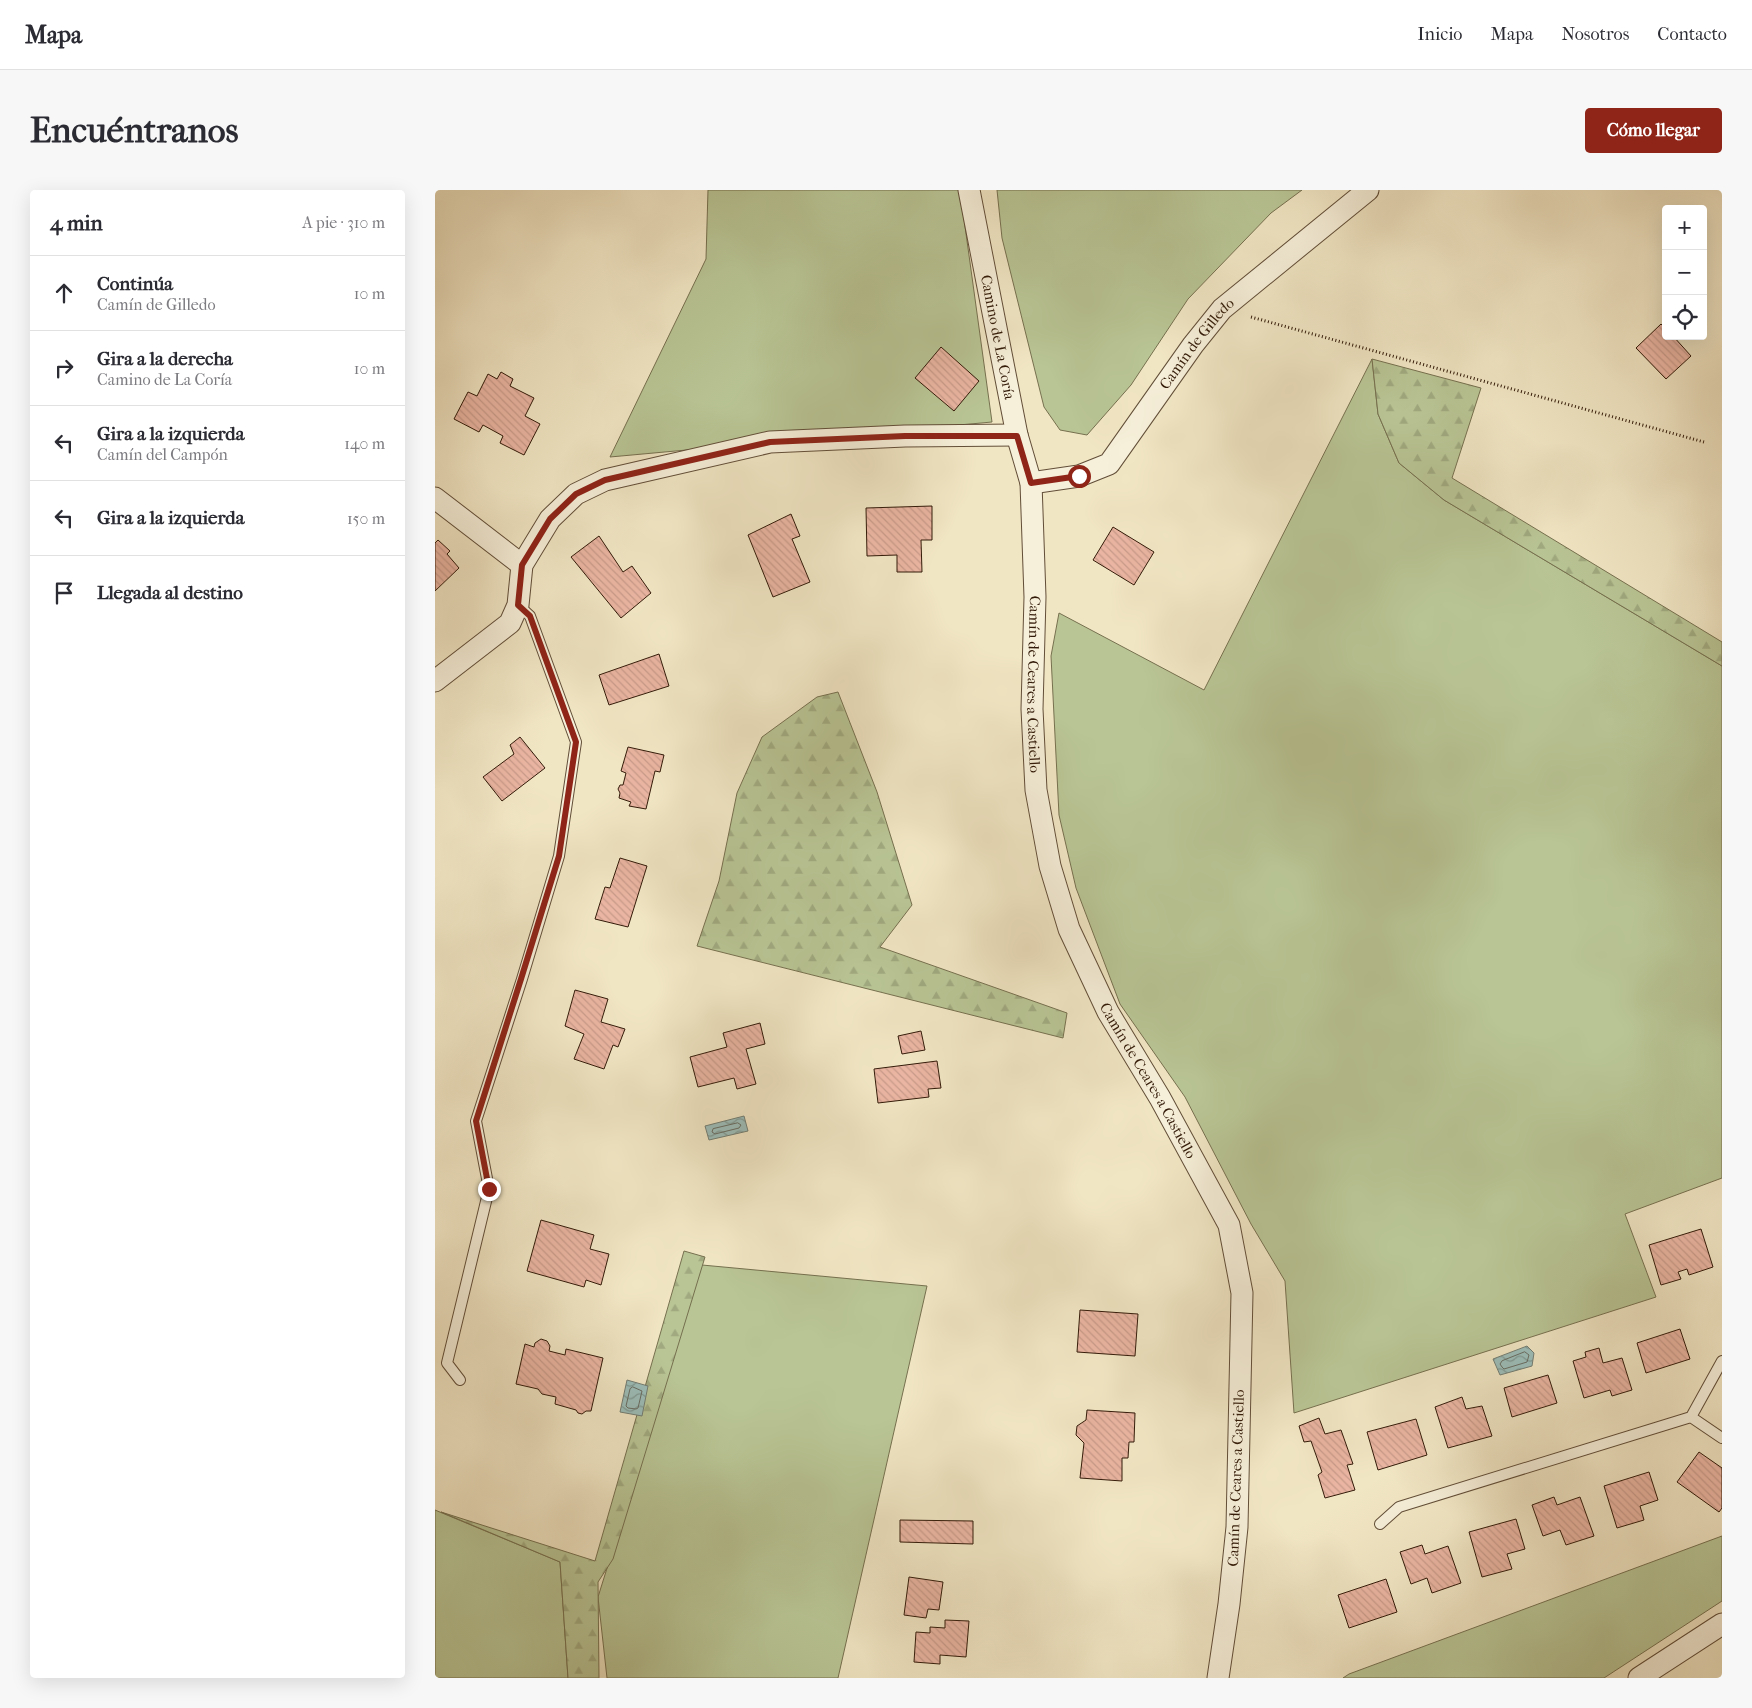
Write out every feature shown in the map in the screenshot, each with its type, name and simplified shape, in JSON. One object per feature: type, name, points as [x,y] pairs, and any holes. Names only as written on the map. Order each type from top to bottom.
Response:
[{"type":"street","name":"Camino de La Coría","points":[[969,190],[1017,436],[1031,483]]},
{"type":"street","name":"Camín de Gilledo","points":[[1031,483],[1079,476],[1109,464],[1193,345],[1222,309],[1368,190]]},
{"type":"street","points":[[435,681],[510,623],[518,605],[522,565],[550,519],[576,494],[605,480],[770,442],[905,436],[1017,436]]},
{"type":"street","name":"Camín de Ceares a Castiello","points":[[1031,483],[1035,597],[1032,709],[1036,781],[1051,866],[1069,929],[1108,1012],[1160,1098],[1229,1225],[1242,1293],[1237,1527],[1219,1678]]},
{"type":"street","points":[[435,498],[522,565]]},
{"type":"street","points":[[1639,1678],[1722,1624]]},
{"type":"lane","points":[[460,1380],[447,1363],[489,1189],[476,1121],[559,856],[576,742],[530,616],[518,605]]},
{"type":"lane","points":[[1380,1524],[1399,1507],[1691,1417],[1722,1361]]},
{"type":"lane","points":[[1691,1417],[1722,1438]]},
{"type":"path","points":[[1222,309],[1704,442]]},
{"type":"green space","points":[[708,190],[960,190],[992,422],[610,457],[706,259]]},
{"type":"green space","points":[[997,190],[1302,190],[1271,213],[1188,299],[1131,385],[1087,435],[1060,430],[1044,407],[1002,238]]},
{"type":"green space","points":[[1372,359],[1378,414],[1399,463],[1444,500],[1722,666],[1722,1178],[1625,1214],[1656,1297],[1294,1413],[1285,1281],[1251,1224],[1185,1097],[1120,1004],[1076,888],[1059,815],[1051,656],[1059,613],[1204,690]]},
{"type":"green space","points":[[1372,359],[1481,388],[1452,478],[1722,642],[1722,666],[1444,500],[1399,463],[1378,414]]},
{"type":"green space","points":[[838,692],[877,792],[912,905],[880,947],[1067,1013],[1063,1038],[697,946],[719,881],[737,793],[762,737],[817,697]]},
{"type":"green space","points":[[684,1251],[705,1257],[613,1559],[598,1582],[599,1678],[568,1678],[560,1562],[441,1512],[595,1561]]},
{"type":"green space","points":[[702,1265],[927,1286],[838,1678],[607,1678],[598,1597]]},
{"type":"green space","points":[[435,1510],[560,1562],[568,1678],[435,1678]]},
{"type":"green space","points":[[1722,1536],[1722,1601],[1604,1678],[1343,1678],[1349,1674]]},
{"type":"water","points":[[744,1116],[748,1131],[709,1140],[705,1126]]},
{"type":"water","points":[[1527,1346],[1534,1353],[1532,1366],[1500,1375],[1493,1359]]},
{"type":"water","points":[[627,1380],[648,1386],[642,1416],[620,1412]]},
{"type":"building","points":[[1661,324],[1662,340],[1677,340],[1691,356],[1666,379],[1636,348]]},
{"type":"building","points":[[941,347],[979,381],[954,411],[915,378]]},
{"type":"building","points":[[501,372],[513,379],[510,386],[534,398],[525,416],[540,424],[524,455],[500,443],[503,436],[483,425],[479,432],[454,419],[468,392],[477,396],[488,374],[497,379]]},
{"type":"building","points":[[932,506],[932,540],[921,540],[922,572],[897,572],[897,555],[867,556],[866,508]]},
{"type":"building","points":[[791,514],[800,536],[792,539],[810,582],[773,597],[748,535]]},
{"type":"building","points":[[1113,527],[1154,552],[1134,585],[1093,560]]},
{"type":"building","points":[[599,536],[623,572],[632,566],[651,593],[621,618],[571,557]]},
{"type":"building","points":[[438,540],[450,551],[447,554],[459,568],[435,591],[435,543]]},
{"type":"building","points":[[659,654],[669,686],[609,705],[599,675]]},
{"type":"building","points":[[520,737],[545,768],[502,801],[483,777],[514,754],[510,745]]},
{"type":"building","points":[[628,747],[664,755],[660,772],[655,771],[646,809],[629,806],[631,802],[619,798],[620,793],[618,789],[620,785],[623,785],[626,773],[621,771]]},
{"type":"building","points":[[620,858],[647,866],[628,927],[595,919],[605,887],[610,888]]},
{"type":"building","points":[[575,990],[608,999],[601,1022],[625,1029],[618,1047],[613,1045],[604,1069],[574,1059],[584,1034],[565,1026]]},
{"type":"building","points":[[760,1023],[765,1044],[746,1049],[756,1084],[737,1089],[734,1078],[698,1087],[690,1057],[727,1047],[723,1033]]},
{"type":"building","points":[[921,1031],[925,1050],[902,1054],[898,1036]]},
{"type":"building","points":[[937,1061],[941,1088],[928,1089],[929,1097],[878,1103],[874,1069]]},
{"type":"building","points":[[541,1220],[594,1235],[590,1249],[609,1254],[601,1285],[586,1280],[584,1287],[527,1271]]},
{"type":"building","points":[[1701,1229],[1713,1267],[1689,1275],[1687,1269],[1678,1272],[1681,1279],[1661,1285],[1649,1245]]},
{"type":"building","points":[[1080,1310],[1138,1314],[1135,1356],[1077,1352]]},
{"type":"building","points":[[1680,1329],[1690,1359],[1646,1373],[1637,1343]]},
{"type":"building","points":[[541,1339],[547,1341],[550,1346],[549,1351],[565,1355],[566,1349],[603,1358],[591,1411],[586,1411],[582,1414],[578,1413],[576,1410],[555,1404],[556,1397],[542,1394],[538,1389],[516,1384],[525,1344],[534,1347],[535,1343]]},
{"type":"building","points":[[1599,1348],[1603,1363],[1622,1358],[1632,1390],[1612,1396],[1610,1390],[1584,1398],[1573,1361],[1586,1357],[1585,1352]]},
{"type":"building","points":[[1548,1375],[1557,1403],[1512,1417],[1504,1388]]},
{"type":"building","points":[[1462,1397],[1466,1409],[1482,1406],[1492,1436],[1448,1448],[1435,1407]]},
{"type":"building","points":[[1087,1410],[1135,1413],[1134,1442],[1129,1442],[1128,1458],[1122,1458],[1122,1481],[1080,1478],[1084,1443],[1076,1435],[1077,1426],[1086,1420]]},
{"type":"building","points":[[1319,1418],[1325,1434],[1341,1430],[1353,1464],[1347,1465],[1355,1490],[1325,1498],[1318,1475],[1322,1472],[1311,1441],[1304,1442],[1299,1426]]},
{"type":"building","points":[[1416,1419],[1427,1455],[1378,1470],[1367,1432]]},
{"type":"building","points":[[1699,1452],[1722,1468],[1722,1508],[1719,1512],[1677,1482]]},
{"type":"building","points":[[1649,1472],[1658,1500],[1640,1506],[1644,1520],[1617,1528],[1604,1486]]},
{"type":"building","points":[[1554,1497],[1557,1505],[1580,1497],[1594,1536],[1566,1545],[1560,1530],[1543,1536],[1532,1505]]},
{"type":"building","points":[[1516,1519],[1525,1549],[1507,1554],[1512,1569],[1482,1577],[1469,1532]]},
{"type":"building","points":[[900,1520],[973,1521],[973,1544],[900,1542]]},
{"type":"building","points":[[1422,1545],[1425,1554],[1448,1546],[1461,1583],[1432,1593],[1427,1578],[1411,1584],[1400,1552]]},
{"type":"building","points":[[909,1577],[943,1582],[939,1610],[928,1609],[926,1618],[904,1615]]},
{"type":"building","points":[[1386,1579],[1397,1612],[1349,1628],[1338,1595]]},
{"type":"building","points":[[945,1620],[969,1621],[966,1657],[940,1655],[940,1664],[914,1662],[916,1632],[930,1633],[930,1627],[945,1628]]},
{"type":"route","points":[[489,1189],[476,1121],[559,856],[576,742],[530,616],[518,605],[522,565],[550,519],[576,494],[605,480],[770,442],[905,436],[1017,436],[1031,483],[1049,482],[1079,476]]}]
